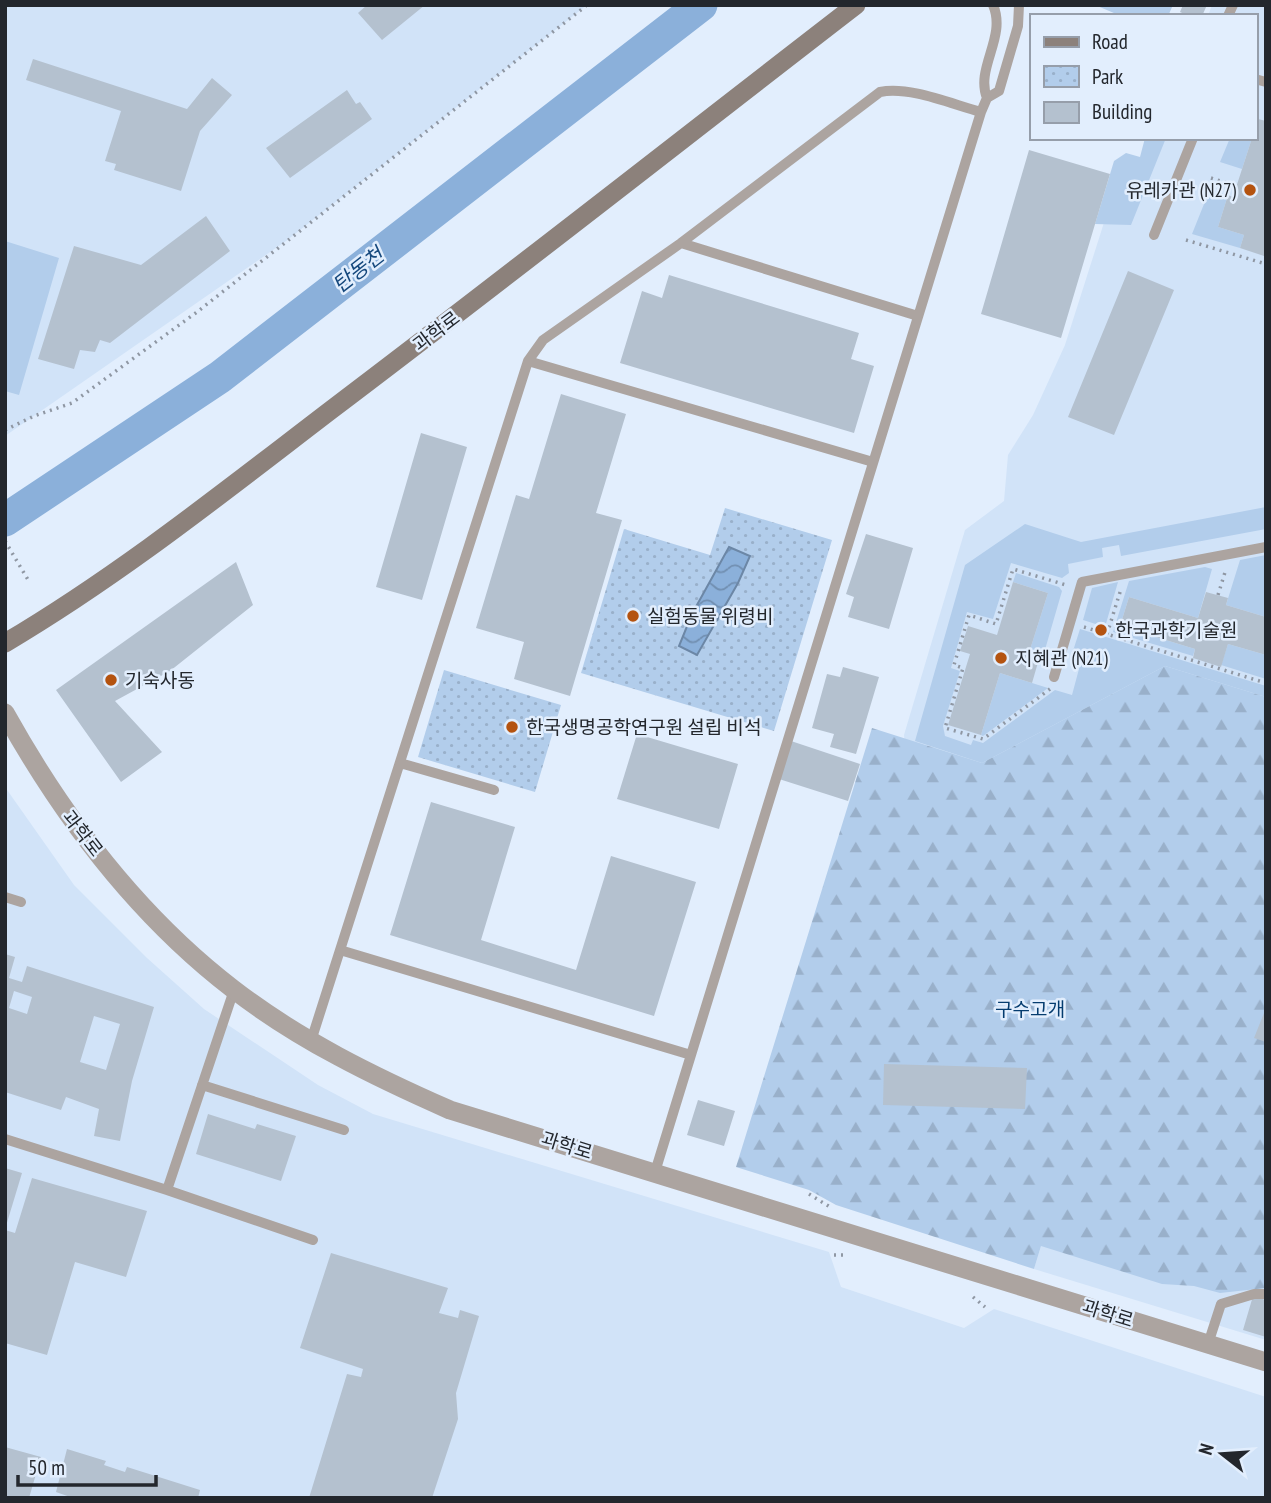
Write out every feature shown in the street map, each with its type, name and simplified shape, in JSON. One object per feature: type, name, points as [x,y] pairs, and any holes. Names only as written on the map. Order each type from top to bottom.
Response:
[{"type":"main road","name":"과학로","points":[[5,643],[50,617],[129,564],[514,272],[856,5]]},
{"type":"street","name":"과학로","points":[[5,713],[68,816],[130,892],[184,947],[234,990],[311,1041],[363,1071],[450,1110],[1266,1362]]},
{"type":"lane","points":[[987,98],[983,87],[997,36],[997,14],[993,5]]},
{"type":"lane","points":[[655,1172],[981,112],[987,98],[999,91],[1018,26],[1019,5]]},
{"type":"lane","points":[[311,1041],[528,361],[543,340],[681,243],[880,92],[907,92],[981,112]]},
{"type":"lane","points":[[1154,235],[1192,140]]},
{"type":"lane","points":[[681,243],[918,316]]},
{"type":"lane","points":[[528,361],[873,462]]},
{"type":"lane","points":[[1054,677],[1082,582],[1266,547]]},
{"type":"lane","points":[[400,763],[494,790]]},
{"type":"lane","points":[[5,897],[21,902]]},
{"type":"lane","points":[[340,950],[691,1055]]},
{"type":"lane","points":[[167,1190],[234,990]]},
{"type":"lane","points":[[202,1086],[344,1130]]},
{"type":"lane","points":[[5,1139],[313,1240]]},
{"type":"lane","points":[[1208,1344],[1221,1304],[1254,1294],[1266,1294]]},
{"type":"path","points":[[5,430],[34,416],[72,403],[197,312],[587,5]]},
{"type":"path","points":[[1211,178],[1237,186]]},
{"type":"path","points":[[1186,240],[1266,264]]},
{"type":"path","points":[[5,541],[30,583]]},
{"type":"path","points":[[1217,595],[1231,554]]},
{"type":"path","points":[[1054,677],[1051,688],[983,739],[945,728],[963,668],[954,665],[969,615],[996,624],[1013,569],[1080,590]]},
{"type":"path","points":[[1108,634],[1126,573]]},
{"type":"path","points":[[1070,622],[1266,683]]},
{"type":"path","points":[[834,1255],[845,1255]]},
{"type":"path","points":[[973,1297],[985,1307]]},
{"type":"shaded area","points":[[5,5],[587,5],[286,241],[5,436]]},
{"type":"shaded area","name":"한국과학기술원","points":[[1212,5],[1266,5],[1266,1340],[1034,1269],[1041,1246],[908,778],[904,735],[965,530],[1004,501],[1008,455],[1033,415],[1065,345],[1116,185],[1157,140],[1257,140],[1257,14],[1209,14]]},
{"type":"shaded area","points":[[5,787],[74,885],[147,958],[204,1009],[318,1085],[373,1114],[829,1252],[841,1287],[964,1328],[994,1309],[1266,1397],[1266,1498],[5,1498]]},
{"type":"green space","points":[[1095,5],[1173,5],[1169,14],[1116,14]]},
{"type":"green space","points":[[1144,140],[1165,140],[1131,225],[1095,224],[1114,161],[1126,153],[1140,157]]},
{"type":"green space","points":[[1229,140],[1251,140],[1242,169],[1220,162]]},
{"type":"green space","points":[[1210,189],[1228,195],[1218,227],[1244,235],[1240,248],[1192,234]]},
{"type":"green space","points":[[5,241],[59,258],[19,395],[5,391]]},
{"type":"green space","points":[[1266,507],[1266,529],[1121,556],[1119,545],[1102,548],[1103,557],[1068,564],[1069,573],[1062,578],[1011,563],[993,619],[967,612],[951,668],[960,671],[943,726],[945,736],[971,745],[973,740],[983,743],[1055,690],[1072,695],[1083,654],[1073,651],[1080,629],[1266,686],[1266,697],[1165,666],[982,763],[915,741],[965,565],[1025,524],[1081,542]]},
{"type":"green space","points":[[725,508],[832,540],[774,731],[581,673],[624,529],[710,555]]},
{"type":"green space","points":[[1266,555],[1266,617],[1226,605],[1240,560]]},
{"type":"green space","points":[[1205,567],[1212,569],[1198,618],[1129,597],[1120,626],[1195,649],[1193,656],[1113,632],[1129,581]]},
{"type":"green space","points":[[1016,573],[1059,587],[1062,591],[1042,660],[1028,656],[1048,593],[1013,582]]},
{"type":"green space","points":[[1118,582],[1105,627],[1083,620],[1092,588]]},
{"type":"green space","points":[[1228,644],[1266,655],[1266,679],[1221,665]]},
{"type":"green space","name":"구수고개","points":[[1165,666],[1266,697],[1266,1288],[1220,1293],[1194,1286],[1162,1284],[1041,1246],[1034,1269],[836,1205],[809,1190],[736,1167],[872,728],[982,763]]},
{"type":"green space","points":[[444,670],[561,705],[535,792],[418,757]]},
{"type":"green space","points":[[1000,673],[1048,688],[983,736],[981,735]]},
{"type":"water","points":[[729,547],[750,556],[738,583],[697,655],[679,646],[692,614]]},
{"type":"building","points":[[367,5],[425,5],[382,40],[358,13]]},
{"type":"building","points":[[1183,5],[1207,5],[1203,14],[1180,12]]},
{"type":"building","points":[[33,59],[187,109],[212,78],[232,95],[200,131],[181,191],[114,170],[116,164],[105,161],[121,111],[26,80]]},
{"type":"building","points":[[347,90],[356,104],[360,102],[372,119],[290,178],[266,148]]},
{"type":"building","name":"유레카관 (N27)","points":[[1258,119],[1266,121],[1264,256],[1240,248],[1244,235],[1218,227],[1228,195],[1233,197],[1251,140],[1257,140]]},
{"type":"building","points":[[1029,150],[1110,174],[1061,338],[981,314]]},
{"type":"building","points":[[206,216],[230,251],[110,343],[100,340],[95,352],[80,350],[74,369],[38,359],[74,246],[141,265]]},
{"type":"building","points":[[1128,271],[1174,290],[1114,435],[1068,417]]},
{"type":"building","points":[[669,275],[859,333],[851,359],[874,366],[854,433],[620,363],[642,291],[662,298]]},
{"type":"building","points":[[561,394],[626,414],[596,513],[622,520],[570,696],[514,679],[524,642],[476,628],[516,495],[529,499]]},
{"type":"building","points":[[421,433],[467,447],[422,600],[376,587]]},
{"type":"building","points":[[866,534],[913,548],[889,629],[848,617],[854,597],[846,594]]},
{"type":"building","name":"기숙사동","points":[[236,562],[253,605],[170,671],[115,701],[162,752],[121,782],[56,690]]},
{"type":"building","name":"지혜관 (N21)","points":[[1013,582],[1048,593],[1028,656],[1039,659],[1032,683],[1000,673],[981,735],[948,725],[970,654],[960,651],[968,626],[997,635]]},
{"type":"building","points":[[1206,592],[1228,598],[1226,605],[1266,617],[1266,655],[1228,644],[1221,667],[1193,658],[1195,649],[1120,626],[1129,597],[1198,618]]},
{"type":"building","points":[[843,667],[879,677],[856,754],[830,747],[834,734],[812,728],[827,674],[840,677]]},
{"type":"building","points":[[637,734],[738,764],[719,829],[617,799]]},
{"type":"building","points":[[791,741],[860,764],[848,801],[779,779]]},
{"type":"building","points":[[431,802],[515,827],[481,940],[576,970],[611,856],[696,882],[654,1016],[390,935]]},
{"type":"building","points":[[5,954],[15,957],[9,978],[22,982],[27,966],[154,1007],[132,1081],[120,1141],[94,1136],[99,1109],[66,1097],[61,1110],[5,1092]],"holes":[[[14,991],[32,997],[27,1014],[9,1008]],[[94,1016],[120,1024],[106,1070],[80,1062]]]},
{"type":"building","points":[[1264,1013],[1266,1014],[1266,1042],[1254,1038]]},
{"type":"building","points":[[884,1064],[1027,1068],[1025,1109],[883,1105]]},
{"type":"building","points":[[698,1100],[735,1111],[724,1146],[687,1135]]},
{"type":"building","points":[[208,1114],[255,1129],[257,1124],[296,1136],[281,1181],[196,1154]]},
{"type":"building","points":[[5,1168],[22,1173],[6,1226],[5,1226]]},
{"type":"building","points":[[32,1178],[147,1211],[126,1277],[75,1262],[47,1355],[5,1343],[5,1230],[15,1233]]},
{"type":"building","points":[[331,1253],[448,1288],[439,1313],[458,1318],[460,1310],[479,1316],[456,1393],[458,1419],[432,1498],[309,1498],[347,1374],[361,1377],[363,1369],[300,1348]]},
{"type":"building","points":[[1253,1296],[1266,1300],[1266,1337],[1243,1330]]},
{"type":"building","points":[[5,1447],[41,1457],[29,1498],[5,1498]]},
{"type":"building","points":[[67,1449],[106,1461],[104,1465],[125,1472],[127,1467],[200,1490],[198,1498],[73,1498],[56,1492]]},
{"type":"waterway","name":"탄동천","points":[[5,520],[220,377],[701,5]]},
{"type":"place","name":"유레카관 (N27)","points":[[1250,190]]},
{"type":"place","name":"실험동물 위령비","points":[[633,616]]},
{"type":"place","name":"한국과학기술원","points":[[1101,630]]},
{"type":"place","name":"지혜관 (N21)","points":[[1001,658]]},
{"type":"place","name":"기숙사동","points":[[111,680]]},
{"type":"place","name":"한국생명공학연구원 설립 비석","points":[[512,727]]}]
